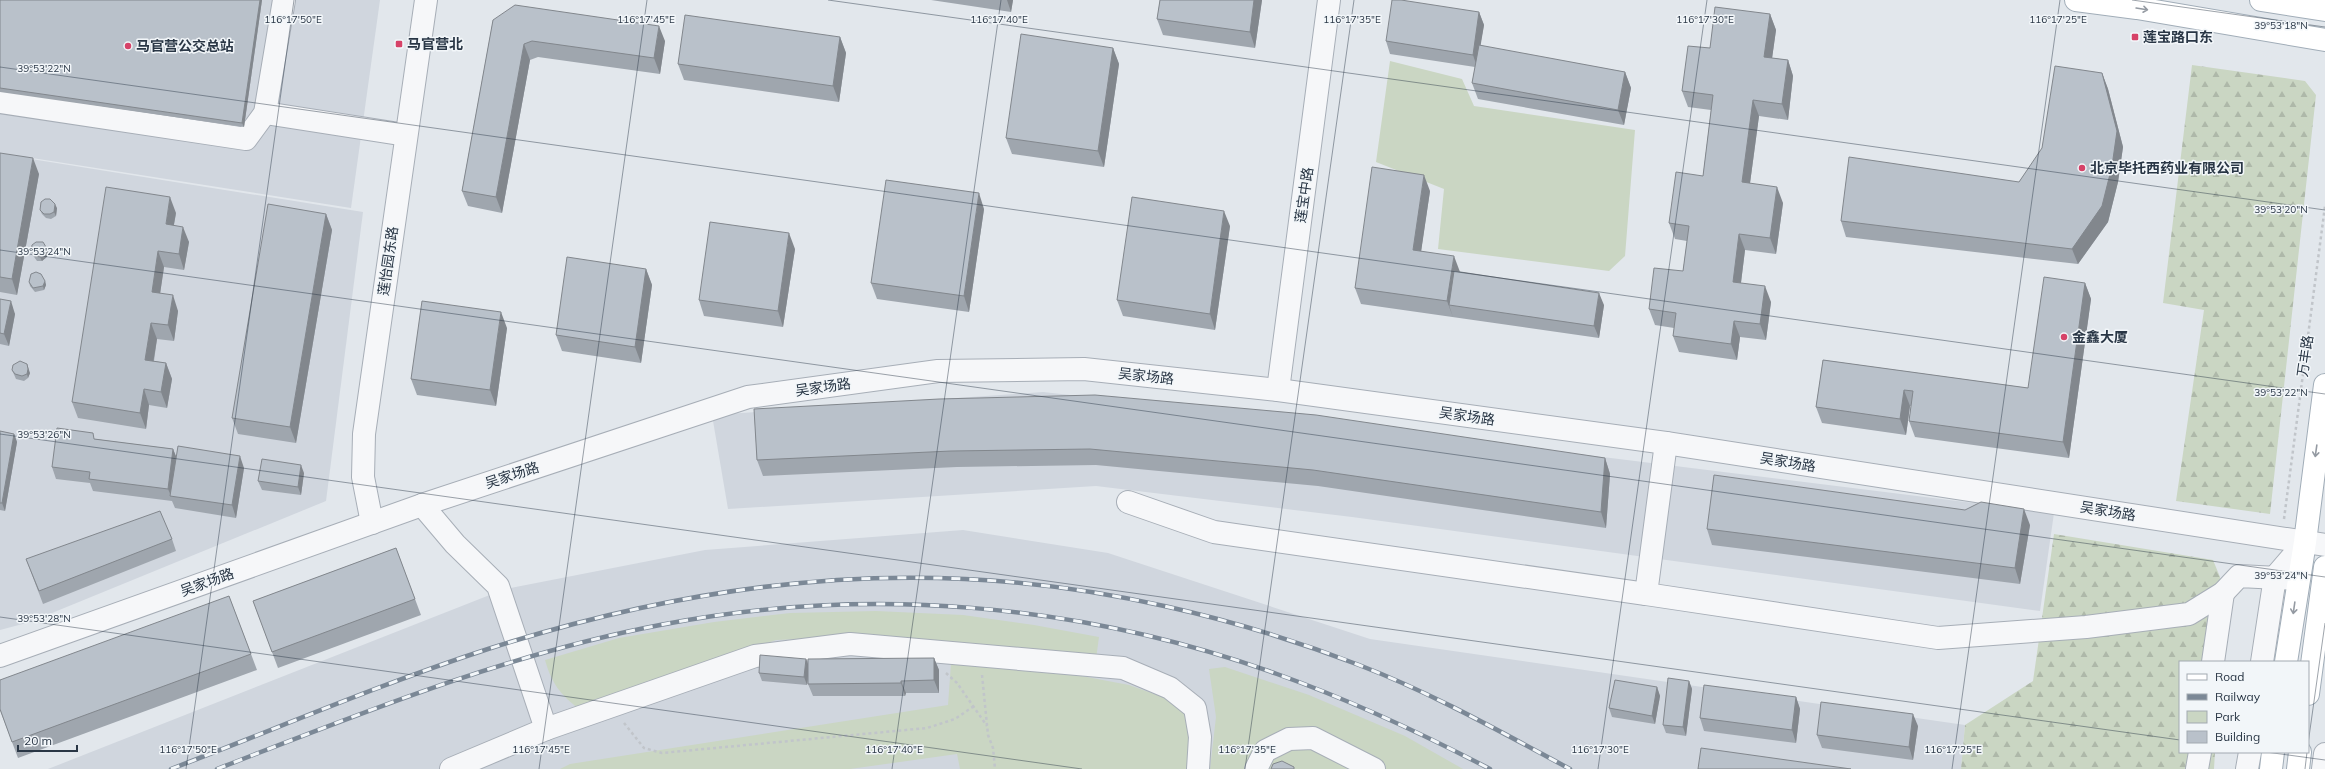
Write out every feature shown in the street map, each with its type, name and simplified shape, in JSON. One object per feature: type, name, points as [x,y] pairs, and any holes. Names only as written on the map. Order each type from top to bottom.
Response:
[{"type":"main road","points":[[2076,0],[2137,8],[2325,40]]},
{"type":"main road","points":[[2261,0],[2325,10]]},
{"type":"main road","name":"万丰路","points":[[2286,661],[2298,579],[2315,543],[2325,385]]},
{"type":"main road","points":[[2309,687],[2325,567]]},
{"type":"main road","points":[[2270,769],[2273,753]]},
{"type":"main road","points":[[2298,769],[2300,753]]},
{"type":"street","points":[[0,102],[246,139],[265,113],[284,0]]},
{"type":"street","name":"莲怡园东路","points":[[372,523],[363,477],[364,434],[426,0]]},
{"type":"street","name":"莲宝中路","points":[[1278,390],[1329,0]]},
{"type":"street","points":[[265,113],[406,135]]},
{"type":"street","name":"吴家场路","points":[[0,656],[422,505],[748,397],[938,371],[1084,369],[1278,390],[1666,443],[2315,543]]},
{"type":"street","points":[[1646,594],[1666,443]]},
{"type":"street","points":[[1128,502],[1214,532],[1646,594],[1938,638],[2086,627],[2190,614],[2223,593],[2239,576],[2298,579]]},
{"type":"street","points":[[422,505],[455,544],[498,586],[546,729]]},
{"type":"street","points":[[2262,661],[2274,577],[2315,543]]},
{"type":"street","points":[[2213,661],[2223,593]]},
{"type":"street","points":[[451,769],[546,729],[611,705],[721,670],[755,656],[850,644],[1123,668],[1170,688],[1195,708],[1200,737],[1198,769]]},
{"type":"street","points":[[1256,769],[1265,751],[1289,739],[1313,738],[1374,769]]},
{"type":"street","points":[[2197,769],[2200,753]]},
{"type":"street","points":[[2248,769],[2250,753]]},
{"type":"street","points":[[2323,769],[2325,754]]},
{"type":"path","name":"万丰路","points":[[2281,538],[2325,206]]},
{"type":"path","points":[[979,655],[988,735],[993,748],[995,769]]},
{"type":"path","points":[[945,673],[957,683],[987,726]]},
{"type":"path","points":[[611,705],[644,748],[662,753],[927,728],[955,719],[974,706]]},
{"type":"shaded area","points":[[0,0],[380,0],[351,208],[0,153]]},
{"type":"shaded area","points":[[0,154],[363,212],[326,501],[30,622],[0,630]]},
{"type":"shaded area","points":[[1043,392],[1378,429],[2054,513],[2040,611],[1352,517],[1096,486],[728,509],[712,415]]},
{"type":"shaded area","points":[[963,530],[1108,553],[1370,639],[1965,725],[1961,769],[48,769],[505,589],[705,550]]},
{"type":"green space","points":[[1390,61],[1462,79],[1474,106],[1635,130],[1625,256],[1609,271],[1438,249],[1444,189],[1376,162]]},
{"type":"green space","points":[[2192,65],[2305,81],[2316,95],[2270,514],[2176,501],[2204,310],[2163,303]]},
{"type":"green space","points":[[2054,534],[2213,560],[2220,577],[2218,661],[2179,661],[2179,753],[2215,753],[2214,769],[1961,769],[1965,725],[2033,681]]},
{"type":"green space","points":[[876,611],[963,615],[1034,625],[1099,637],[1096,659],[828,638],[776,640],[579,709],[558,688],[551,676],[545,660],[619,638],[714,622],[790,613]]},
{"type":"green space","points":[[951,664],[1050,670],[1129,685],[1171,700],[1190,718],[1191,769],[960,769],[957,754],[850,769],[560,769],[570,764],[948,705]]},
{"type":"green space","points":[[1225,667],[1309,695],[1405,736],[1463,769],[1210,769],[1216,717],[1209,669]]},
{"type":"building","name":"马官营公交总站","points":[[0,0],[260,0],[242,123],[0,88]]},
{"type":"building","points":[[1160,0],[1254,0],[1250,32],[1157,19]]},
{"type":"building","points":[[1392,0],[1401,0],[1479,12],[1473,55],[1386,41]]},
{"type":"building","points":[[515,5],[659,26],[654,58],[532,41],[524,44],[496,197],[462,191],[493,20]]},
{"type":"building","points":[[1715,7],[1770,14],[1764,57],[1788,60],[1782,104],[1753,100],[1742,182],[1777,187],[1770,238],[1739,234],[1733,282],[1765,286],[1760,324],[1734,321],[1731,344],[1673,336],[1676,313],[1649,309],[1654,268],[1683,271],[1689,226],[1669,223],[1676,172],[1703,176],[1713,95],[1682,91],[1688,46],[1710,48]]},
{"type":"building","points":[[685,15],[840,37],[833,86],[678,64]]},
{"type":"building","points":[[1021,34],[1113,48],[1098,151],[1006,138]]},
{"type":"building","points":[[1479,45],[1625,72],[1618,110],[1472,83]]},
{"type":"building","name":"北京毕托西药业有限公司","points":[[2055,66],[2102,73],[2117,131],[2112,166],[2102,206],[2072,249],[1841,221],[1849,157],[2019,182],[2042,148]]},
{"type":"building","points":[[0,153],[33,158],[12,279],[0,277]]},
{"type":"building","points":[[1372,167],[1424,175],[1413,250],[1454,256],[1447,301],[1355,288]]},
{"type":"building","points":[[886,180],[979,193],[964,296],[871,283]]},
{"type":"building","points":[[106,187],[170,197],[166,224],[183,227],[179,254],[158,251],[152,292],[173,295],[168,325],[151,323],[145,360],[166,363],[161,392],[144,389],[140,413],[72,402]]},
{"type":"building","points":[[1132,197],[1224,211],[1210,314],[1117,300]]},
{"type":"building","points":[[45,199],[50,199],[55,204],[54,212],[50,214],[44,214],[40,210],[41,202]]},
{"type":"building","points":[[268,204],[326,214],[290,427],[232,418]]},
{"type":"building","points":[[710,222],[789,233],[778,311],[699,300]]},
{"type":"building","points":[[36,242],[43,242],[46,247],[46,252],[40,257],[35,256],[31,250],[32,245]]},
{"type":"building","points":[[567,257],[646,269],[635,347],[556,335]]},
{"type":"building","points":[[1454,271],[1599,293],[1594,326],[1449,305]]},
{"type":"building","points":[[36,272],[41,274],[45,281],[43,286],[33,288],[29,282],[31,274]]},
{"type":"building","name":"金鑫大厦","points":[[2044,277],[2085,283],[2063,442],[1909,421],[1913,391],[1904,390],[1900,419],[1816,407],[1823,360],[2028,388]]},
{"type":"building","points":[[0,299],[11,301],[4,334],[0,333]]},
{"type":"building","points":[[422,301],[501,312],[490,390],[411,379]]},
{"type":"building","points":[[20,361],[27,364],[28,369],[27,374],[22,376],[15,374],[12,370],[13,365]]},
{"type":"building","points":[[1095,395],[1316,415],[1605,458],[1601,512],[1313,470],[1090,449],[951,451],[757,460],[754,409],[939,399]]},
{"type":"building","points":[[57,428],[93,433],[94,439],[173,449],[168,489],[89,479],[90,472],[52,467]]},
{"type":"building","points":[[0,431],[14,434],[2,503],[0,503]]},
{"type":"building","points":[[178,446],[240,456],[232,505],[170,496]]},
{"type":"building","points":[[262,459],[301,465],[298,487],[258,481]]},
{"type":"building","points":[[1714,475],[1965,510],[1981,502],[2024,509],[2015,568],[1707,529]]},
{"type":"building","points":[[160,511],[172,539],[39,591],[26,559]]},
{"type":"building","points":[[396,548],[415,599],[272,652],[253,601]]},
{"type":"building","points":[[229,596],[251,654],[12,742],[0,709],[0,680]]},
{"type":"building","points":[[760,655],[806,659],[804,677],[759,673]]},
{"type":"building","points":[[934,658],[934,680],[901,681],[901,683],[808,684],[808,659]]},
{"type":"building","points":[[1668,678],[1689,681],[1683,727],[1663,725]]},
{"type":"building","points":[[1615,680],[1657,687],[1652,716],[1609,708]]},
{"type":"building","points":[[1704,685],[1796,697],[1792,730],[1700,718]]},
{"type":"building","points":[[1821,702],[1913,714],[1909,747],[1817,735]]},
{"type":"building","points":[[1701,748],[1851,769],[1698,769]]},
{"type":"building","points":[[1282,761],[1294,767],[1294,769],[1271,769],[1273,764]]},
{"type":"railway","points":[[171,769],[408,677],[488,649],[604,616],[664,603],[784,585],[844,580],[905,578],[1015,582],[1065,588],[1165,606],[1264,632],[1359,665],[1440,700],[1570,769]]},
{"type":"railway","points":[[217,769],[381,706],[436,687],[547,652],[603,637],[660,625],[738,613],[816,606],[894,604],[972,608],[1049,617],[1126,631],[1202,650],[1277,674],[1358,706],[1412,730],[1490,769]]},
{"type":"place","name":"莲宝路口东","points":[[2135,37]]},
{"type":"place","name":"马官营北","points":[[399,44]]},
{"type":"place","name":"马官营公交总站","points":[[128,46]]},
{"type":"place","name":"北京毕托西药业有限公司","points":[[2082,168]]},
{"type":"place","name":"金鑫大厦","points":[[2064,337]]}]
